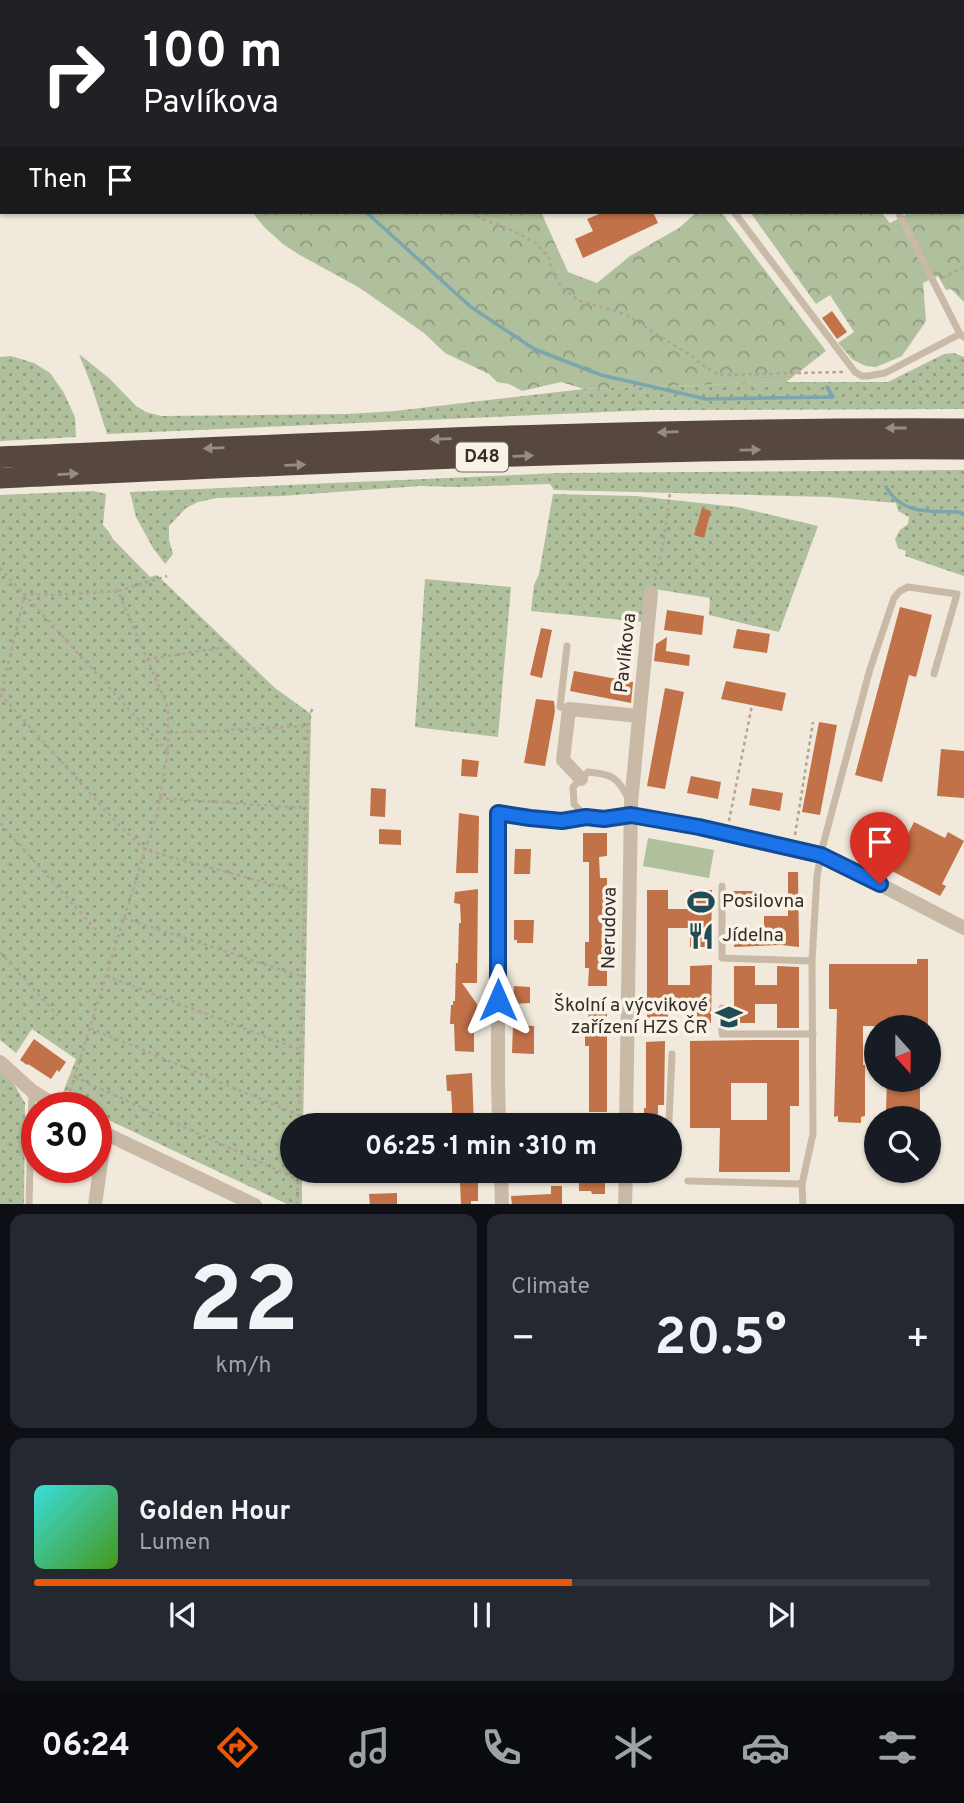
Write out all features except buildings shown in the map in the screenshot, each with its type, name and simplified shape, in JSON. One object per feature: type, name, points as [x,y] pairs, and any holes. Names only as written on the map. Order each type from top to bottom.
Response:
[{"type":"highway","name":"D48","points":[[0,457],[604,433],[964,429]]},
{"type":"highway","name":"D48","points":[[0,478],[621,452],[964,449]]},
{"type":"street","name":"Pavlíkova","points":[[631,809],[651,593]]},
{"type":"street","name":"Pavlíkova","points":[[569,709],[639,716]]},
{"type":"street","points":[[569,709],[563,760],[581,779]]},
{"type":"street","points":[[499,1113],[498,813],[562,821],[586,817],[604,819],[631,809],[710,829],[822,850],[964,928]]},
{"type":"street","name":"Nerudova","points":[[626,1113],[631,809]]},
{"type":"street","points":[[0,1062],[32,1091]]},
{"type":"street","points":[[112,1136],[253,1204]]},
{"type":"street","points":[[95,1204],[97,1183]]},
{"type":"street","points":[[501,1183],[502,1204]]},
{"type":"street","points":[[625,1204],[626,1183]]},
{"type":"lane","points":[[736,214],[855,372],[862,376],[885,373],[962,335],[899,214]]},
{"type":"lane","points":[[803,1204],[802,1184],[814,1134],[812,961],[817,876],[874,657],[894,598],[908,587],[957,594],[934,674]]},
{"type":"lane","points":[[567,646],[560,707],[569,709]]},
{"type":"lane","points":[[586,817],[574,804],[573,787],[588,772],[606,774],[621,784],[631,809]]},
{"type":"lane","points":[[722,886],[722,958],[812,961]]},
{"type":"lane","points":[[722,1009],[722,1034],[813,1034]]},
{"type":"lane","points":[[669,1113],[672,1054]]},
{"type":"lane","points":[[29,1204],[32,1091]]},
{"type":"lane","points":[[688,1181],[802,1184]]},
{"type":"path","points":[[473,214],[537,244],[548,258],[552,272],[563,289],[580,301],[625,314],[705,368],[720,374],[855,372]]},
{"type":"path","points":[[936,285],[942,277],[964,267]]},
{"type":"path","points":[[651,593],[663,546],[670,492]]},
{"type":"path","points":[[0,568],[168,752]]},
{"type":"path","points":[[25,594],[118,591],[167,576]]},
{"type":"path","points":[[69,1092],[145,850],[168,752],[168,708],[118,591]]},
{"type":"path","points":[[25,594],[0,695],[117,823],[145,850],[304,893]]},
{"type":"path","points":[[147,659],[228,647]]},
{"type":"path","points":[[728,824],[752,705]]},
{"type":"path","points":[[299,1113],[308,726],[312,709]]},
{"type":"path","points":[[794,838],[813,722]]},
{"type":"path","points":[[168,733],[308,726]]},
{"type":"path","points":[[159,798],[306,808]]},
{"type":"path","points":[[0,823],[97,931]]},
{"type":"path","points":[[124,918],[303,977]]},
{"type":"path","points":[[0,951],[58,1016]]},
{"type":"path","points":[[106,976],[301,1050]]},
{"type":"path","points":[[90,1028],[294,1113]]},
{"type":"path","points":[[75,1077],[280,1171]]},
{"type":"path","points":[[297,1183],[297,1204]]},
{"type":"green space","points":[[254,214],[542,214],[568,272],[597,283],[630,256],[679,228],[695,214],[723,214],[826,351],[786,382],[584,389],[561,382],[522,391],[509,384],[497,382],[489,374],[445,353],[424,333],[360,288],[298,254],[264,227]]},
{"type":"green space","points":[[751,214],[883,214],[890,223],[907,214],[964,214],[964,302],[951,289],[946,290],[938,276],[923,283],[926,321],[902,356],[876,367],[866,366],[853,360],[838,343],[854,332],[830,295],[816,304]]},
{"type":"green space","points":[[954,353],[964,357],[964,409],[651,410],[107,434],[79,354],[110,379],[136,406],[161,416],[395,411],[584,389],[786,382],[888,382],[944,354]]},
{"type":"green space","points":[[11,356],[34,363],[50,373],[64,393],[75,417],[76,437],[0,441],[0,357]]},
{"type":"green space","points":[[964,470],[964,576],[905,556],[906,551],[898,548],[895,539],[900,530],[908,524],[909,517],[898,511],[896,503],[829,497],[554,490],[550,484],[420,486],[217,498],[186,508],[169,526],[173,554],[165,564],[136,517],[130,492],[558,473]]},
{"type":"green space","points":[[93,491],[106,494],[103,525],[113,539],[150,577],[157,575],[275,688],[311,714],[303,1113],[280,1113],[280,1183],[302,1183],[302,1204],[287,1204],[112,1122],[112,1092],[63,1092],[76,1059],[32,1029],[16,1053],[0,1040],[0,495]]},
{"type":"green space","points":[[553,494],[636,496],[737,507],[818,526],[779,632],[709,615],[710,598],[648,588],[643,622],[531,611]]},
{"type":"green space","points":[[425,579],[511,587],[498,737],[415,727]]},
{"type":"green space","points":[[648,838],[714,850],[709,878],[643,866]]},
{"type":"green space","points":[[0,1071],[14,1084],[21,1096],[21,1183],[24,1183],[24,1204],[0,1204]]},
{"type":"waterway","points":[[368,214],[471,307],[534,349],[601,375],[706,399],[833,397],[827,387]]},
{"type":"waterway","points":[[886,487],[892,496],[908,507],[964,514]]},
{"type":"place","name":"Posilovna","points":[[701,902]]},
{"type":"place","name":"Jídelna","points":[[701,936]]},
{"type":"place","name":"Školní a výcvikové zařízení HZS ČR","points":[[729,1017]]},
{"type":"route","points":[[498,1000],[498,813],[562,821],[631,815],[699,827],[821,855],[880,884]]}]
